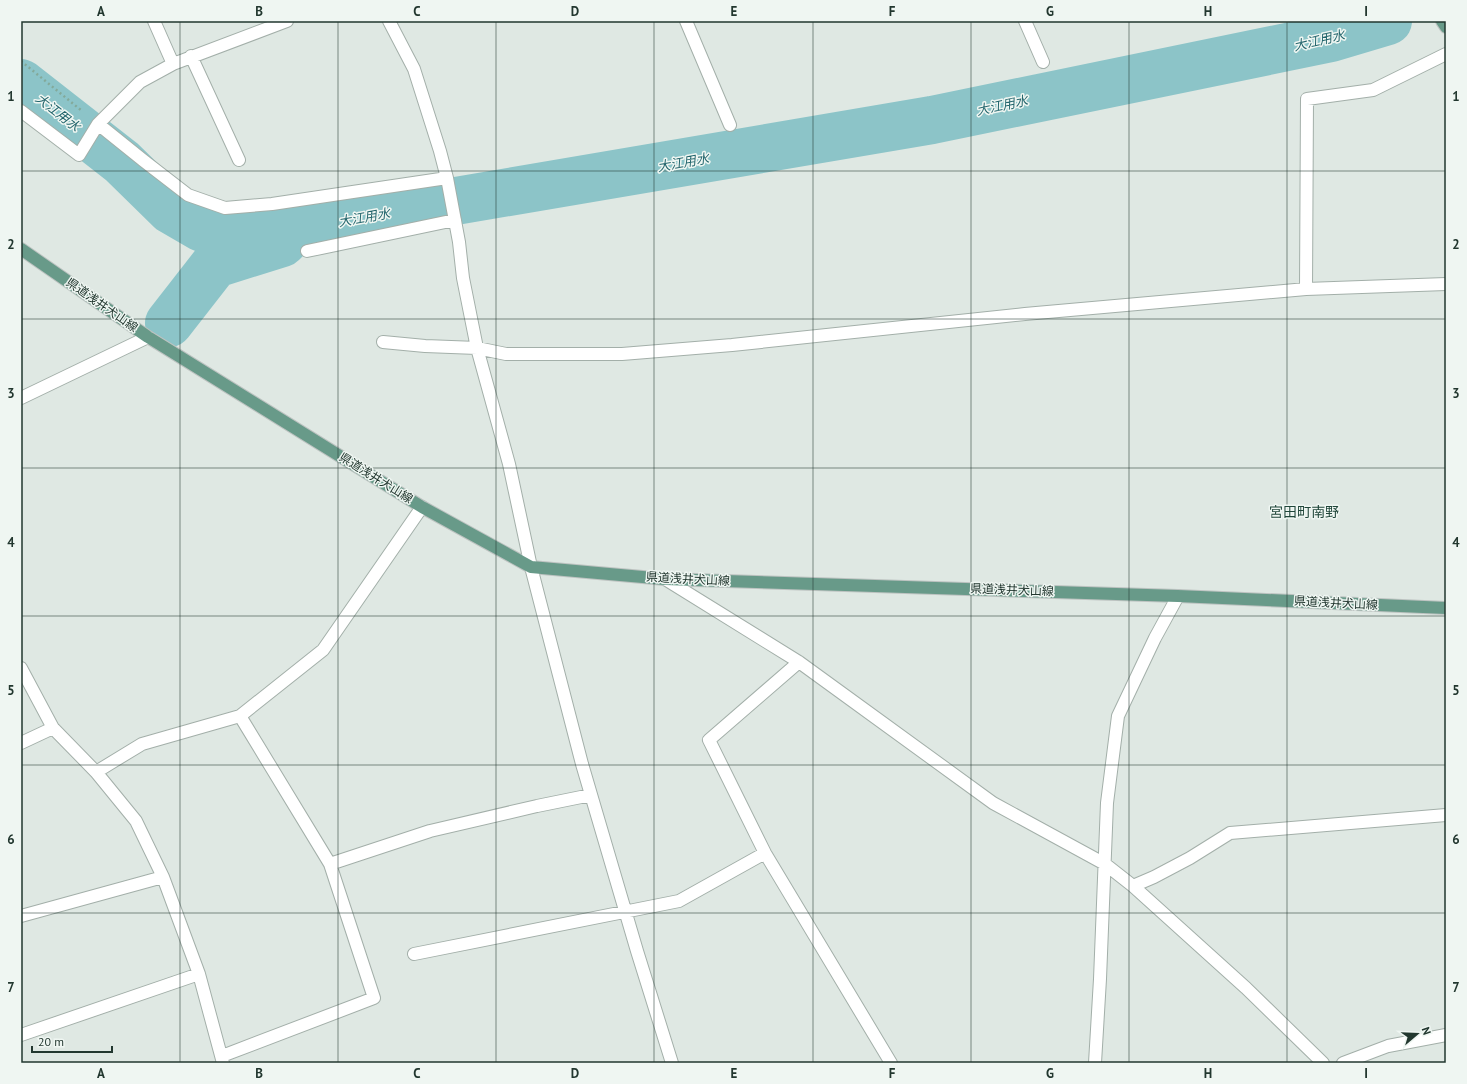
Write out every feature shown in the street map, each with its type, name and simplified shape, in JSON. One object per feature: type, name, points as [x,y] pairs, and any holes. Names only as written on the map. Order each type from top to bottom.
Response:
[{"type":"main road","points":[[1442,21],[1446,27]]},
{"type":"main road","name":"県道浅井犬山線","points":[[21,249],[148,337],[422,507],[531,567],[665,579],[1178,596],[1446,608]]},
{"type":"street","points":[[154,21],[173,64]]},
{"type":"street","points":[[21,111],[82,150],[98,125],[140,82],[191,56],[287,21]]},
{"type":"street","points":[[389,21],[414,68],[440,151],[455,219],[463,278],[477,348],[509,464],[531,567],[582,764],[672,1063]]},
{"type":"street","points":[[686,21],[730,125]]},
{"type":"street","points":[[1025,21],[1043,62]]},
{"type":"street","points":[[1306,289],[1306,99],[1373,90],[1446,54]]},
{"type":"street","points":[[191,56],[238,160]]},
{"type":"street","points":[[98,125],[188,195],[225,208],[280,203],[447,179]]},
{"type":"street","points":[[307,251],[455,219]]},
{"type":"street","points":[[383,342],[425,346],[477,348],[506,354],[622,354],[732,345],[1025,314],[1306,289],[1446,284]]},
{"type":"street","points":[[21,398],[148,337]]},
{"type":"street","points":[[96,772],[142,744],[240,716],[323,650],[422,507]]},
{"type":"street","points":[[665,579],[799,662],[993,803],[1105,864],[1133,886],[1246,988],[1323,1063]]},
{"type":"street","points":[[1094,1063],[1100,979],[1107,803],[1118,716],[1155,638],[1178,596]]},
{"type":"street","points":[[799,662],[709,740],[765,853],[891,1063]]},
{"type":"street","points":[[21,668],[53,728],[96,772],[136,821],[163,877],[199,974],[223,1059],[374,998],[330,864],[240,716]]},
{"type":"street","points":[[21,743],[53,728]]},
{"type":"street","points":[[330,864],[430,831],[591,795]]},
{"type":"street","points":[[1133,886],[1184,861],[1230,833],[1446,815]]},
{"type":"street","points":[[414,954],[679,901],[765,853]]},
{"type":"street","points":[[21,916],[163,877]]},
{"type":"street","points":[[21,1035],[199,974]]},
{"type":"street","points":[[1343,1063],[1388,1046],[1446,1036]]},
{"type":"path","points":[[21,61],[98,125]]},
{"type":"waterway","name":"大江用水","points":[[21,83],[122,162],[171,210],[202,228],[297,228],[932,120],[1331,38],[1388,21]]},
{"type":"waterway","points":[[169,323],[215,264],[282,243],[285,240]]},
{"type":"district","name":"宮田町南野","points":[[1304,512]]}]
